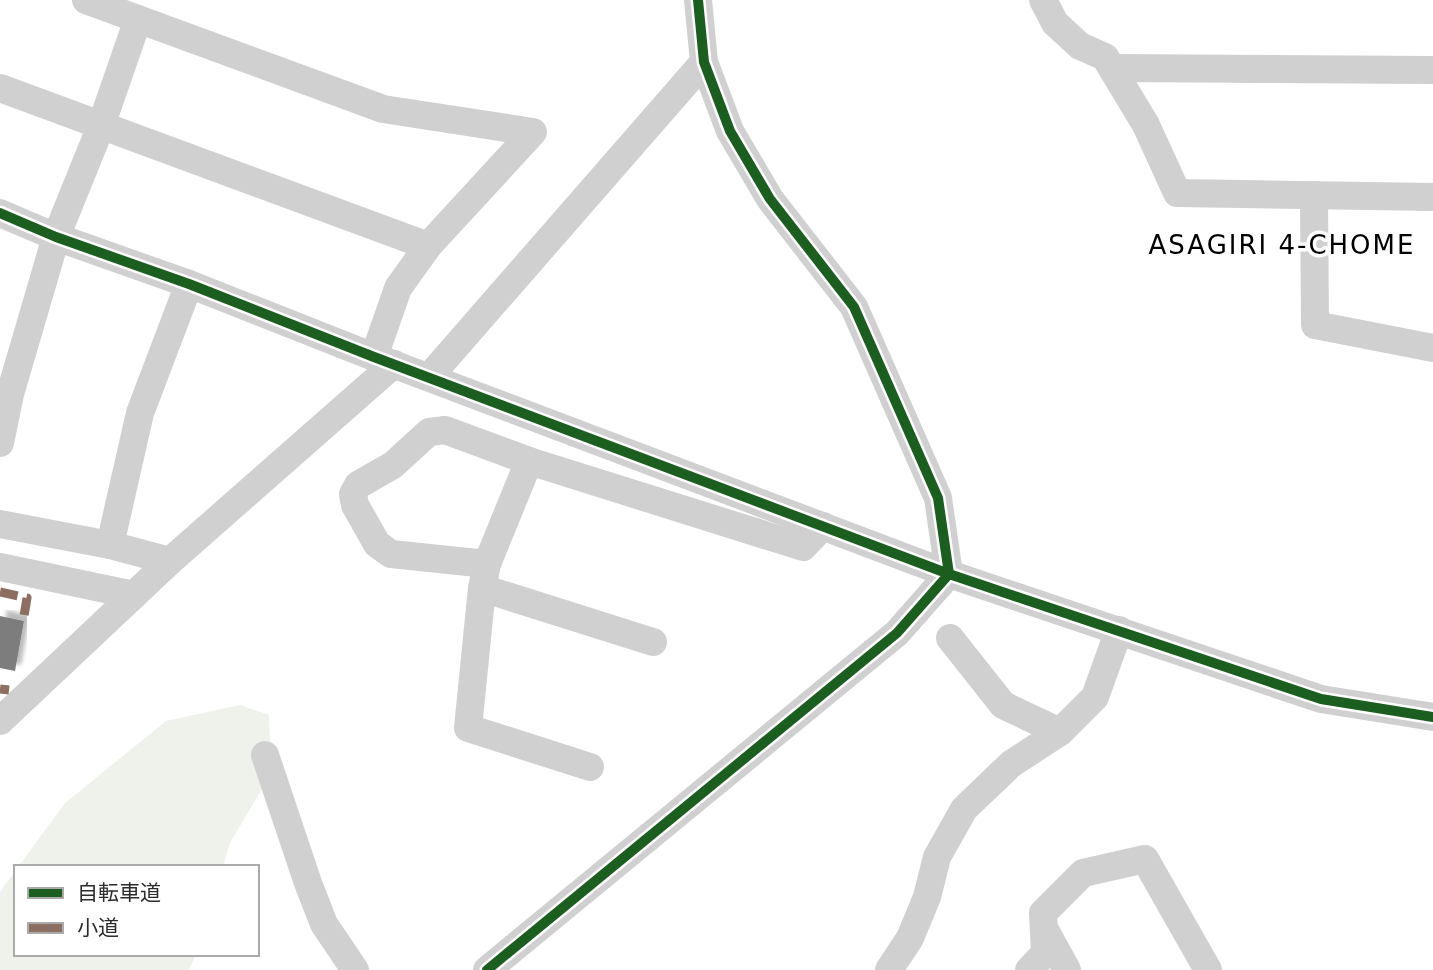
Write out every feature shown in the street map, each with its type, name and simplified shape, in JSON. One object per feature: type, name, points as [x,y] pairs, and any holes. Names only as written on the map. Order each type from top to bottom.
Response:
[{"type":"street","points":[[0,721],[384,360],[398,288],[428,246],[533,132],[383,108],[86,0]]},
{"type":"street","points":[[487,970],[898,633],[949,574],[939,498],[854,307],[770,199],[730,131],[704,62],[698,0]]},
{"type":"street","points":[[1043,0],[1055,23],[1080,46],[1105,57],[1146,125],[1177,193],[1433,197]]},
{"type":"street","points":[[0,443],[10,394],[56,237],[101,126],[138,19]]},
{"type":"street","points":[[430,376],[704,62]]},
{"type":"street","points":[[1112,68],[1433,70]]},
{"type":"street","points":[[0,89],[428,246]]},
{"type":"street","points":[[1314,196],[1315,325],[1433,348]]},
{"type":"street","points":[[0,213],[56,237],[189,284],[949,574],[1321,699],[1431,722]]},
{"type":"street","points":[[110,545],[140,413],[189,284]]},
{"type":"street","points":[[653,642],[484,576],[391,554],[377,544],[355,505],[353,494],[358,485],[393,465],[429,432],[445,430],[529,461],[803,547],[823,526]]},
{"type":"street","points":[[529,461],[484,576],[468,729],[590,766]]},
{"type":"street","points":[[0,524],[110,545],[170,561]]},
{"type":"street","points":[[0,567],[134,595]]},
{"type":"street","points":[[889,970],[910,938],[927,897],[937,857],[964,810],[1011,765],[1060,732],[1095,697],[1119,631]]},
{"type":"street","points":[[950,638],[1003,705],[1060,732]]},
{"type":"street","points":[[265,755],[324,924],[355,970]]},
{"type":"street","points":[[1029,970],[1045,953],[1043,913],[1083,873],[1145,859],[1208,970]]},
{"type":"street","points":[[1044,928],[1067,970]]},
{"type":"shaded area","points":[[240,705],[269,715],[270,742],[266,782],[230,843],[224,865],[19,865],[65,803],[166,721]]},
{"type":"shaded area","points":[[14,873],[14,956],[195,956],[189,970],[0,970],[0,892]]},
{"type":"building","points":[[0,616],[24,621],[15,671],[0,668]]},
{"type":"marked path","points":[[0,592],[27,598],[24,616]]},
{"type":"marked path","points":[[0,689],[9,690]]},
{"type":"cycle path","points":[[487,970],[897,633],[949,574],[938,498],[854,307],[770,199],[730,131],[704,62],[698,0]]},
{"type":"cycle path","points":[[0,213],[56,237],[189,284],[374,357],[949,574],[1321,699],[1433,717]]},
{"type":"district","name":"ASAGIRI 4-CHOME","points":[[1282,245]]}]
